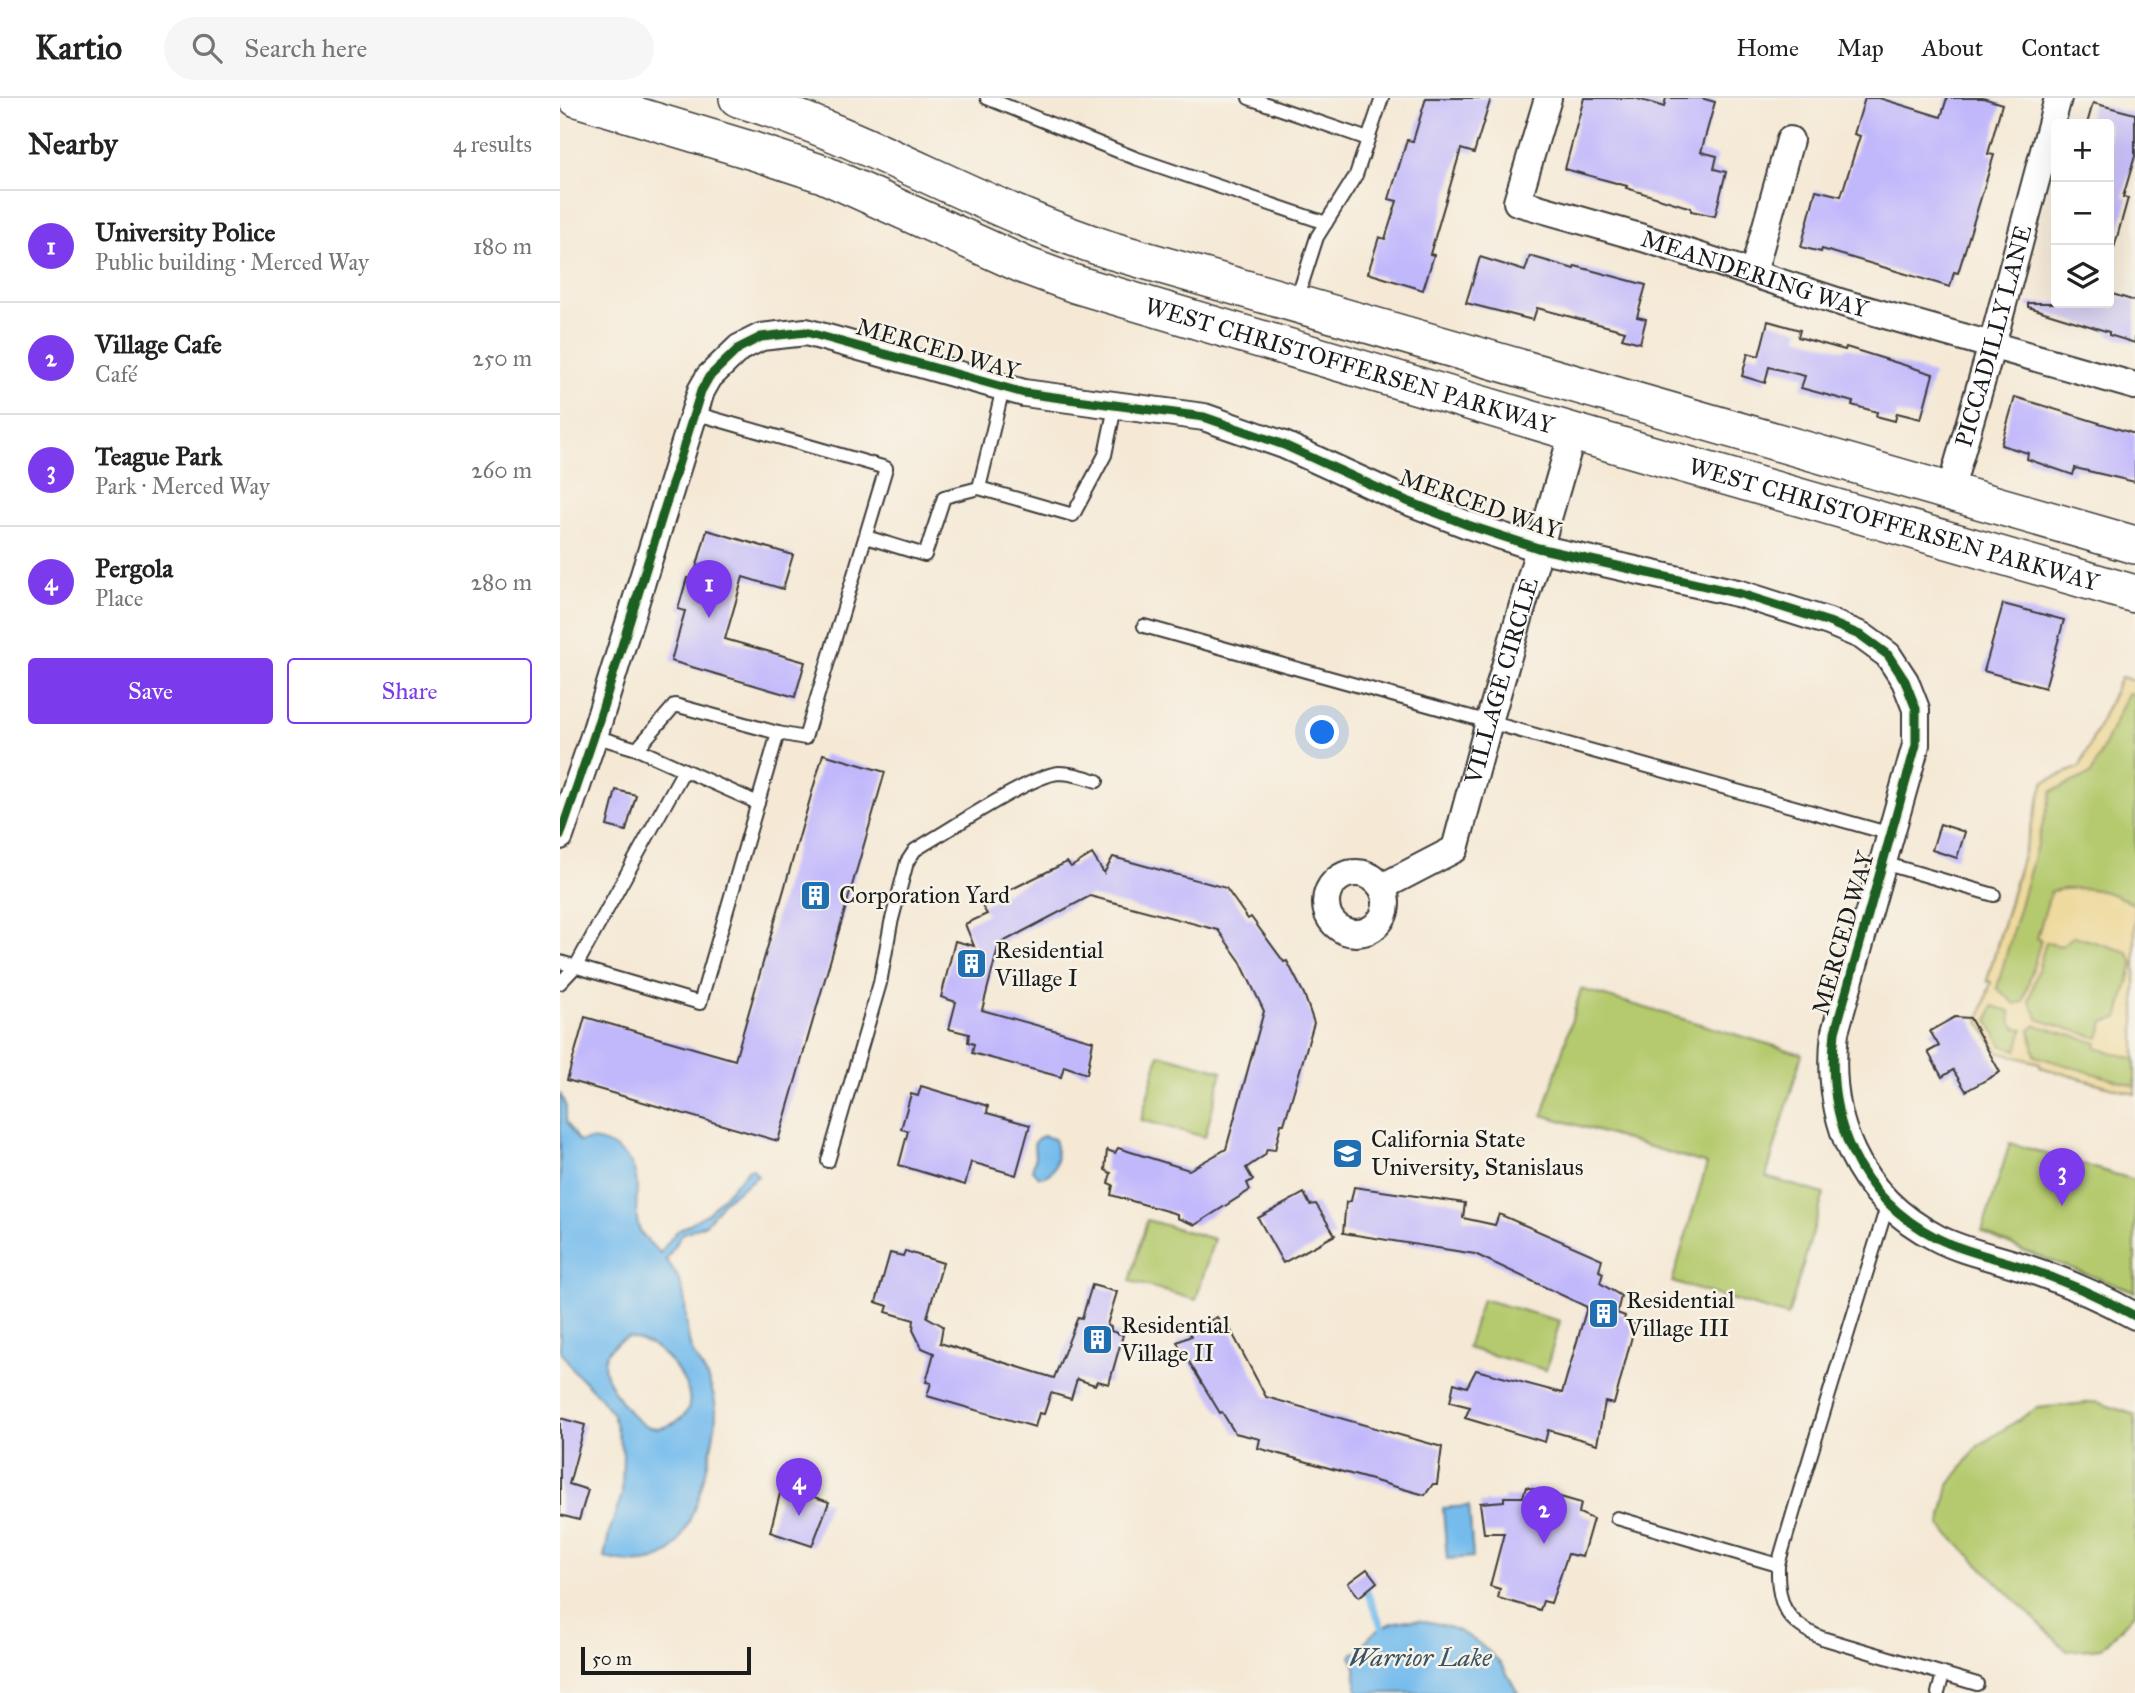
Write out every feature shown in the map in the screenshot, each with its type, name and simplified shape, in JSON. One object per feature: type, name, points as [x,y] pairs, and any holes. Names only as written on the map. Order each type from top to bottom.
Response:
[{"type":"street","points":[[641,98],[727,121],[735,116],[740,98]]},
{"type":"street","name":"WEST CHRISTOFFERSEN PARKWAY","points":[[740,98],[807,121],[1060,234],[1113,251],[2135,545]]},
{"type":"street","name":"MEANDERING WAY","points":[[1548,98],[1517,202],[1643,237],[1843,303],[2135,386]]},
{"type":"street","name":"PICCADILLY LANE","points":[[1950,491],[2058,98]]},
{"type":"street","name":"WEST CHRISTOFFERSEN PARKWAY","points":[[599,101],[823,174],[1017,262],[1075,284],[1573,432],[2135,594]]},
{"type":"street","points":[[1753,273],[1790,140]]},
{"type":"street","name":"MERCED WAY","points":[[560,836],[594,736],[694,413],[709,377],[739,348],[761,337],[806,332],[1024,393],[1204,417],[1284,445],[1402,499],[1468,525],[1538,548],[1741,594],[1829,622],[1862,636],[1888,655],[1905,681],[1916,709],[1916,745],[1835,1032],[1833,1088],[1842,1126],[1855,1159],[1872,1186],[1905,1219],[1936,1238],[1962,1249],[2023,1267],[2091,1292],[2135,1316]]},
{"type":"street","name":"VILLAGE CIRCLE","points":[[1382,887],[1455,849],[1573,432]]},
{"type":"lane","points":[[987,98],[1135,158],[1326,223]]},
{"type":"lane","points":[[1249,98],[1368,139]]},
{"type":"lane","points":[[1296,303],[1317,237],[1356,175],[1382,98]]},
{"type":"lane","points":[[979,488],[1003,387]]},
{"type":"lane","points":[[866,537],[925,555],[944,497],[979,488],[1073,515],[1105,455],[1115,407]]},
{"type":"lane","points":[[637,749],[675,705],[805,738],[886,468],[694,413]]},
{"type":"lane","points":[[1144,626],[1891,834]]},
{"type":"lane","points":[[560,962],[700,1003],[778,733]]},
{"type":"lane","points":[[594,736],[637,749],[758,803]]},
{"type":"lane","points":[[560,983],[576,967],[684,770]]},
{"type":"lane","points":[[828,1161],[880,984],[891,923],[907,863],[915,850],[1033,782],[1057,773],[1078,775],[1097,781]]},
{"type":"lane","points":[[1883,863],[1994,895]]},
{"type":"lane","points":[[1888,1202],[1819,1422],[1778,1565],[1777,1584],[1781,1601],[1790,1617],[1805,1630],[1822,1638],[1977,1684]]},
{"type":"lane","points":[[1617,1518],[1778,1565]]},
{"type":"lane","points":[[1938,1693],[1943,1674]]},
{"type":"green space","points":[[2121,677],[2135,681],[2135,1094],[1998,1052],[1979,1021],[1991,982],[1987,981],[2044,782],[2080,767]]},
{"type":"green space","points":[[1581,989],[1802,1054],[1766,1177],[1824,1194],[1788,1316],[1672,1282],[1707,1164],[1543,1115]]},
{"type":"green space","points":[[1159,1054],[1222,1071],[1205,1137],[1141,1120]]},
{"type":"green space","points":[[2010,1143],[2135,1180],[2135,1292],[2022,1250],[1982,1232]]},
{"type":"green space","points":[[1147,1220],[1214,1239],[1196,1300],[1130,1281]]},
{"type":"green space","points":[[1482,1299],[1560,1321],[1546,1370],[1467,1348]]},
{"type":"green space","points":[[2097,1402],[2135,1415],[2135,1613],[2102,1648],[2067,1651],[1940,1526],[1949,1485],[1978,1446],[2037,1408]]},
{"type":"sand","points":[[2121,677],[2135,681],[2135,694],[2128,693],[2091,774],[2052,791],[1997,988],[2015,1004],[2023,1002],[2041,940],[2037,938],[2051,891],[2073,888],[2094,890],[2115,895],[2135,905],[2135,1059],[2096,1048],[2097,1043],[2036,1025],[2030,1030],[2035,1056],[2135,1086],[2135,1094],[1998,1052],[1979,1021],[1991,982],[1987,981],[2044,782],[2080,767]],"holes":[[[2074,936],[2128,952],[2133,964],[2118,1018],[2104,1022],[2099,1038],[2039,1020],[2029,1001],[2046,942],[2061,946]],[[1993,1006],[2010,1011],[2011,1022],[2016,1028],[2023,1029],[2017,1050],[2002,1046],[1988,1021]]]},
{"type":"water","points":[[560,1093],[566,1107],[566,1122],[579,1142],[597,1141],[615,1148],[634,1169],[639,1228],[660,1253],[676,1232],[708,1213],[749,1169],[753,1169],[758,1176],[724,1201],[706,1224],[682,1234],[666,1260],[680,1282],[691,1349],[709,1381],[716,1409],[708,1464],[694,1508],[677,1544],[660,1558],[636,1562],[604,1558],[622,1494],[623,1454],[613,1415],[573,1370],[560,1349]],"holes":[[[628,1337],[657,1349],[681,1375],[689,1396],[689,1406],[684,1415],[674,1423],[656,1428],[641,1423],[612,1388],[605,1371],[606,1356],[610,1349]]]},
{"type":"water","points":[[1043,1136],[1054,1139],[1056,1163],[1050,1173],[1039,1177],[1032,1170],[1035,1159],[1034,1144]]},
{"type":"water","points":[[1469,1506],[1473,1557],[1447,1559],[1443,1508]]},
{"type":"water","name":"Warrior Lake","points":[[1407,1620],[1445,1626],[1468,1636],[1500,1664],[1518,1693],[1358,1693],[1355,1664],[1351,1657],[1353,1653],[1358,1652],[1378,1630],[1391,1623]]},
{"type":"building","points":[[1426,98],[1491,98],[1474,153],[1461,149],[1430,254],[1434,255],[1423,290],[1368,273],[1379,237],[1385,239],[1397,201],[1389,199],[1407,140],[1413,141]]},
{"type":"building","points":[[1584,98],[1635,98],[1664,107],[1666,98],[1701,98],[1715,102],[1701,152],[1717,156],[1714,169],[1726,172],[1715,216],[1691,211],[1691,208],[1626,188],[1627,186],[1565,169]]},
{"type":"building","points":[[1865,98],[1879,98],[1941,117],[1947,98],[1983,98],[2002,104],[1988,154],[1994,155],[1958,273],[1954,272],[1950,287],[1822,249],[1821,252],[1801,247],[1816,190],[1841,196],[1860,136],[1854,134]]},
{"type":"building","points":[[2093,103],[2135,114],[2135,156],[2123,197],[2128,198],[2114,248],[2114,119],[2088,119]]},
{"type":"building","points":[[1530,256],[1646,285],[1637,317],[1646,319],[1640,343],[1622,338],[1625,331],[1537,308],[1533,320],[1466,303],[1480,257],[1525,271]]},
{"type":"building","points":[[2114,295],[2135,301],[2135,343],[2109,335],[2109,332],[2028,307],[2028,303],[2051,303],[2051,308],[2114,308]]},
{"type":"building","points":[[1768,321],[1800,330],[1798,337],[1845,350],[1846,347],[1933,374],[1921,419],[1897,413],[1895,421],[1876,416],[1877,412],[1852,405],[1853,402],[1801,388],[1805,376],[1769,367],[1765,383],[1742,376],[1748,353],[1759,356]]},
{"type":"building","points":[[2015,397],[2135,434],[2135,482],[2075,468],[2073,475],[2027,459],[2028,453],[2001,445]]},
{"type":"building","points":[[707,530],[793,555],[783,589],[743,577],[725,639],[805,662],[795,697],[671,661],[685,611],[678,609],[687,578],[693,579]]},
{"type":"building","points":[[2003,604],[2064,620],[2045,688],[1984,671]]},
{"type":"building","name":"Corporation Yard","points":[[823,754],[885,772],[778,1141],[567,1080],[585,1017],[735,1060]]},
{"type":"building","points":[[616,790],[636,795],[626,831],[607,826]]},
{"type":"building","points":[[1940,824],[1965,832],[1957,858],[1932,850]]},
{"type":"building","points":[[1092,854],[1104,873],[1113,857],[1226,888],[1248,919],[1251,917],[1284,962],[1287,961],[1304,994],[1314,1023],[1275,1150],[1267,1149],[1265,1155],[1246,1168],[1253,1180],[1247,1183],[1250,1190],[1195,1225],[1177,1218],[1177,1214],[1111,1195],[1113,1185],[1108,1183],[1111,1173],[1105,1170],[1107,1150],[1115,1153],[1118,1148],[1189,1170],[1226,1149],[1264,1011],[1240,961],[1218,930],[1090,896],[999,944],[982,1010],[1093,1041],[1087,1074],[1064,1066],[1061,1077],[972,1053],[974,1044],[968,1042],[969,1034],[949,1029],[956,1002],[941,997],[955,941],[974,946],[965,924],[987,914],[982,906],[1012,889],[1067,862],[1071,867]]},
{"type":"building","points":[[1955,1017],[1970,1018],[2000,1072],[1966,1091],[1953,1070],[1942,1077],[1928,1052],[1939,1046],[1930,1031]]},
{"type":"building","points":[[921,1086],[988,1106],[987,1113],[1030,1125],[1016,1175],[971,1162],[965,1185],[899,1165],[908,1131],[901,1129],[911,1094],[918,1096]]},
{"type":"building","name":"Residential Village III","points":[[1354,1187],[1465,1203],[1463,1218],[1495,1225],[1499,1214],[1602,1259],[1599,1271],[1603,1273],[1600,1283],[1621,1296],[1617,1313],[1625,1316],[1624,1321],[1635,1325],[1614,1404],[1605,1402],[1597,1444],[1548,1430],[1545,1442],[1465,1418],[1470,1407],[1450,1402],[1454,1383],[1467,1387],[1476,1370],[1562,1393],[1587,1307],[1475,1254],[1343,1233],[1346,1202],[1351,1201]]},
{"type":"building","points":[[1304,1193],[1310,1205],[1316,1204],[1335,1235],[1283,1263],[1258,1218]]},
{"type":"building","name":"Residential Village II","points":[[905,1251],[943,1263],[927,1317],[943,1326],[940,1343],[1054,1378],[1078,1317],[1082,1318],[1092,1285],[1117,1292],[1107,1325],[1111,1327],[1111,1331],[1123,1335],[1109,1384],[1097,1381],[1095,1385],[1077,1379],[1071,1399],[1051,1393],[1044,1414],[1039,1413],[1035,1427],[927,1396],[931,1383],[926,1382],[934,1353],[922,1348],[913,1330],[914,1320],[886,1312],[888,1306],[876,1302],[890,1253],[903,1256]]},
{"type":"building","points":[[1217,1317],[1222,1326],[1228,1325],[1266,1397],[1442,1447],[1437,1484],[1433,1484],[1425,1495],[1258,1448],[1260,1439],[1235,1433],[1177,1342],[1191,1336],[1189,1331]]},
{"type":"building","points":[[560,1418],[585,1425],[569,1484],[588,1490],[579,1520],[560,1515]]},
{"type":"building","points":[[782,1486],[829,1502],[812,1546],[770,1532]]},
{"type":"building","points":[[1526,1487],[1581,1503],[1579,1513],[1593,1519],[1582,1557],[1568,1554],[1551,1603],[1543,1601],[1540,1610],[1498,1598],[1500,1589],[1490,1586],[1504,1533],[1484,1533],[1480,1503],[1504,1501],[1504,1497],[1523,1497]]},
{"type":"building","points":[[1367,1569],[1377,1582],[1359,1597],[1348,1583]]},
{"type":"waterway","points":[[1367,1592],[1382,1628]]},
{"type":"cycle path","points":[[560,836],[594,736],[701,391],[709,377],[739,348],[761,337],[806,332],[1024,393],[1204,417],[1284,445],[1402,499],[1468,525],[1538,548],[1741,594],[1829,622],[1862,636],[1888,655],[1905,681],[1916,709],[1916,745],[1835,1032],[1835,1095],[1852,1152],[1867,1178],[1886,1201],[1909,1221],[1937,1238],[1968,1251],[2052,1277],[2135,1316]]},
{"type":"place","name":"University Police","points":[[709,618]]},
{"type":"place","name":"Corporation Yard","points":[[816,895]]},
{"type":"place","name":"Residential Village I","points":[[972,964]]},
{"type":"place","name":"California State University, Stanislaus","points":[[1348,1153]]},
{"type":"place","name":"Teague Park","points":[[2062,1206]]},
{"type":"place","name":"Residential Village III","points":[[1603,1314]]},
{"type":"place","name":"Residential Village II","points":[[1098,1339]]},
{"type":"place","name":"Pergola","points":[[799,1516]]},
{"type":"place","name":"Village Cafe","points":[[1544,1544]]}]
